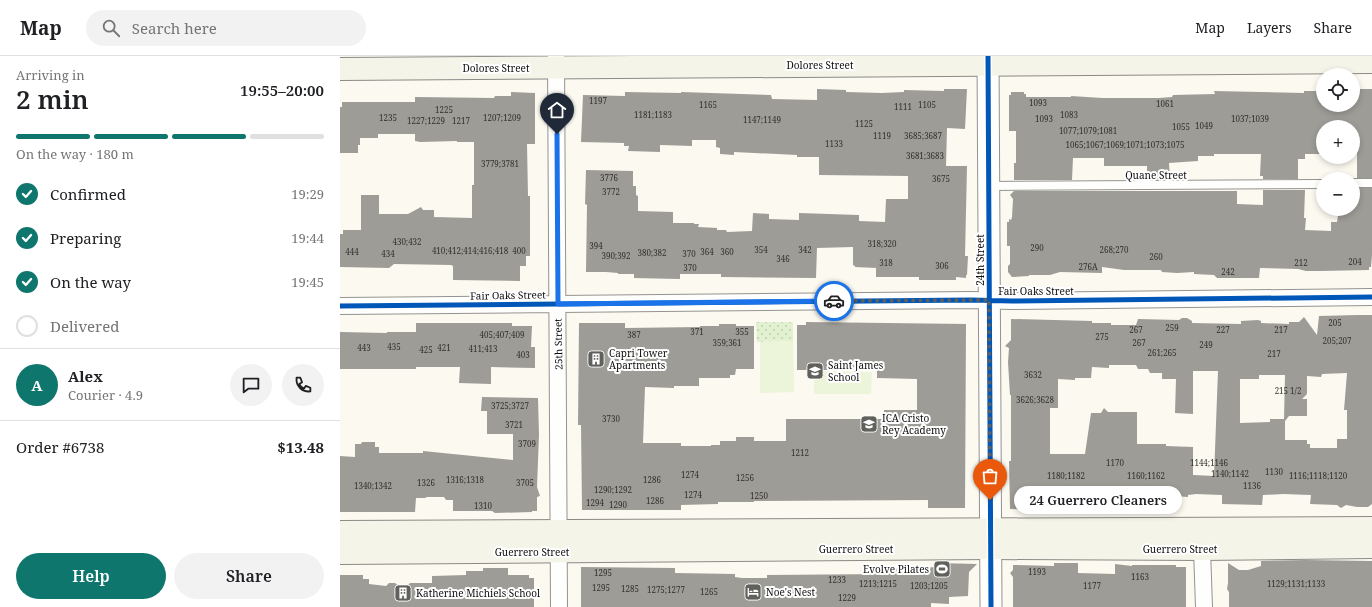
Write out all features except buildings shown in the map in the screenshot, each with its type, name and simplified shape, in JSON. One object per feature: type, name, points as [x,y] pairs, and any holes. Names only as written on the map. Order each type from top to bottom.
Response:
[{"type":"main road","name":"Dolores Street","points":[[340,69],[556,62],[988,60],[1372,62]]},
{"type":"main road","name":"Guerrero Street","points":[[340,553],[559,541],[990,538],[1372,528]]},
{"type":"main road","name":"Guerrero Street","points":[[340,532],[559,541]]},
{"type":"main road","name":"Guerrero Street","points":[[990,538],[1202,549],[1372,547]]},
{"type":"street","name":"24th Street","points":[[988,60],[991,607]]},
{"type":"street","name":"25th Street","points":[[556,62],[559,607]]},
{"type":"street","name":"Fair Oaks Street","points":[[340,306],[1372,297]]},
{"type":"street","points":[[1202,549],[1204,607]]},
{"type":"lane","points":[[1360,183],[1372,183]]},
{"type":"lane","name":"Quane Street","points":[[988,186],[1316,184]]},
{"type":"green space","points":[[756,322],[793,322],[793,341],[757,342]]},
{"type":"green space","points":[[793,341],[794,392],[760,393],[760,342]]},
{"type":"green space","points":[[814,371],[872,372],[871,394],[814,394]]},
{"type":"cycle path","points":[[988,56],[991,607]]},
{"type":"cycle path","points":[[340,306],[1372,297]]},
{"type":"way so far","points":[[834,301],[989,300],[990,500]]},
{"type":"place","name":"Capri Tower Apartments","points":[[596,359]]},
{"type":"place","name":"Saint James School","points":[[815,371]]},
{"type":"place","name":"ICA Cristo Rey Academy","points":[[869,424]]},
{"type":"place","name":"24 Guerrero Cleaners","points":[[990,500]]},
{"type":"place","name":"Evolve Pilates","points":[[942,569]]},
{"type":"place","name":"Noe's Nest","points":[[753,592]]},
{"type":"place","name":"Katherine Michiels School","points":[[403,593]]},
{"type":"route","points":[[557,134],[558,304],[834,301]]}]
